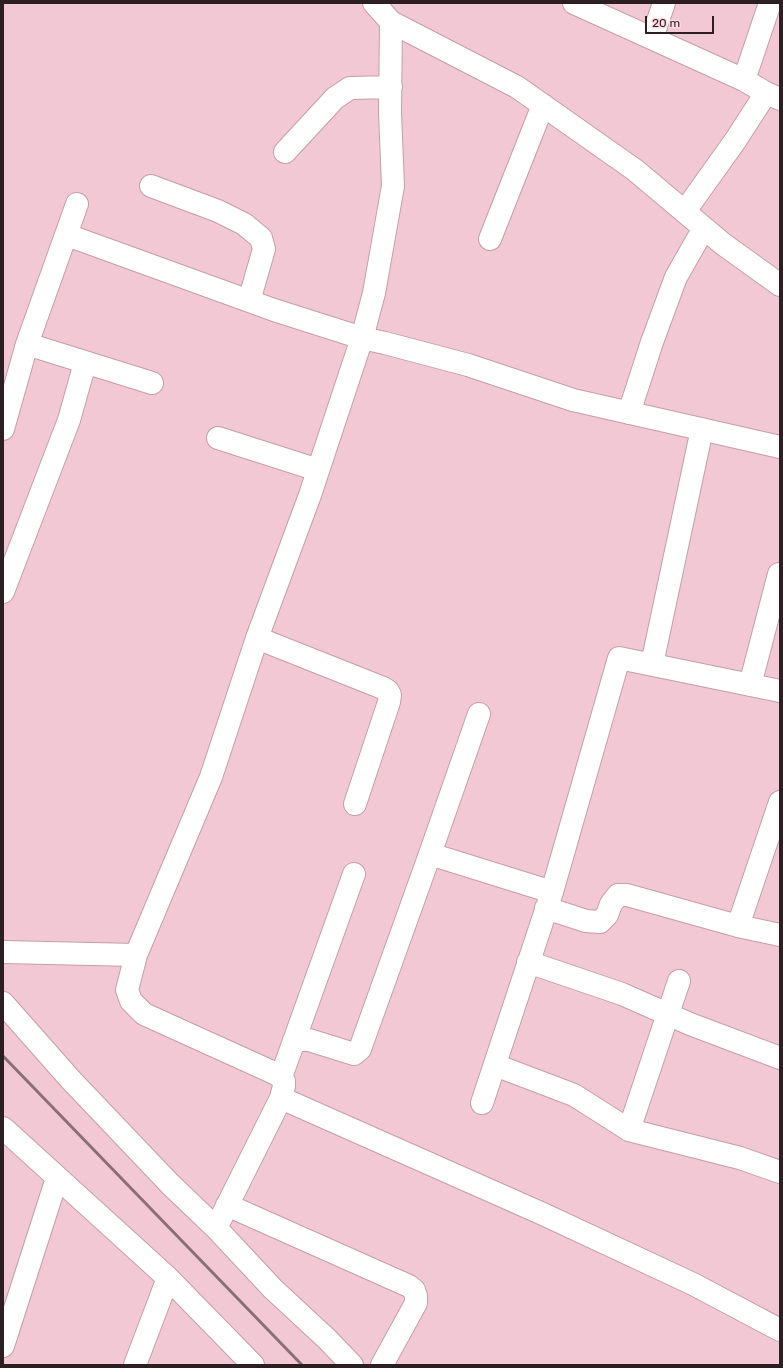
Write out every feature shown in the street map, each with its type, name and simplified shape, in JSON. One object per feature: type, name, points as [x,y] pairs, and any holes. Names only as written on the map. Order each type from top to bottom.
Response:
[{"type":"street","points":[[374,3],[391,22],[517,86],[635,170],[723,244],[780,285]]},
{"type":"street","points":[[574,3],[744,80],[773,96],[735,141],[685,212]]},
{"type":"street","points":[[652,38],[664,3]]},
{"type":"street","points":[[744,80],[770,3]]},
{"type":"street","points":[[391,22],[393,186],[374,293],[362,338],[318,470],[257,638],[211,777],[136,955],[127,990],[131,1001],[144,1014],[281,1087],[543,1214],[693,1284],[780,1330]]},
{"type":"street","points":[[285,152],[335,98],[350,88],[391,87]]},
{"type":"street","points":[[490,239],[543,105]]},
{"type":"street","points":[[151,186],[218,211],[244,224],[261,238],[264,249],[249,301]]},
{"type":"street","points":[[3,429],[27,344],[77,204]]},
{"type":"street","points":[[629,412],[652,342],[676,277],[704,228]]},
{"type":"street","points":[[67,235],[249,301],[362,338],[468,366],[573,400],[780,447]]},
{"type":"street","points":[[27,344],[152,383]]},
{"type":"street","points":[[3,592],[69,420],[85,363]]},
{"type":"street","points":[[652,664],[702,429]]},
{"type":"street","points":[[218,438],[318,470]]},
{"type":"street","points":[[750,685],[779,574]]},
{"type":"street","points":[[257,638],[388,691],[390,695],[389,702],[355,804]]},
{"type":"street","points":[[482,1103],[549,900],[619,658],[780,691]]},
{"type":"street","points":[[294,1040],[309,1040],[354,1054],[360,1049],[479,714]]},
{"type":"street","points":[[738,926],[780,802]]},
{"type":"street","points":[[430,854],[549,900],[586,921],[600,922],[608,915],[611,904],[618,895],[627,895],[738,926],[780,935]]},
{"type":"street","points":[[216,1228],[281,1087],[294,1040],[354,874]]},
{"type":"street","points":[[3,952],[136,955]]},
{"type":"street","points":[[528,962],[622,994],[668,1015],[780,1058]]},
{"type":"street","points":[[629,1130],[679,981]]},
{"type":"street","points":[[3,1003],[71,1080],[170,1184],[216,1228],[273,1289],[327,1339],[352,1365]]},
{"type":"street","points":[[495,1065],[574,1096],[629,1130],[740,1158],[780,1172]]},
{"type":"street","points":[[3,1128],[168,1278],[252,1365]]},
{"type":"street","points":[[3,1346],[57,1178]]},
{"type":"street","points":[[227,1205],[409,1286],[414,1290],[416,1303],[382,1365]]},
{"type":"street","points":[[135,1365],[168,1278]]},
{"type":"railway","points":[[3,1056],[302,1365]]}]
